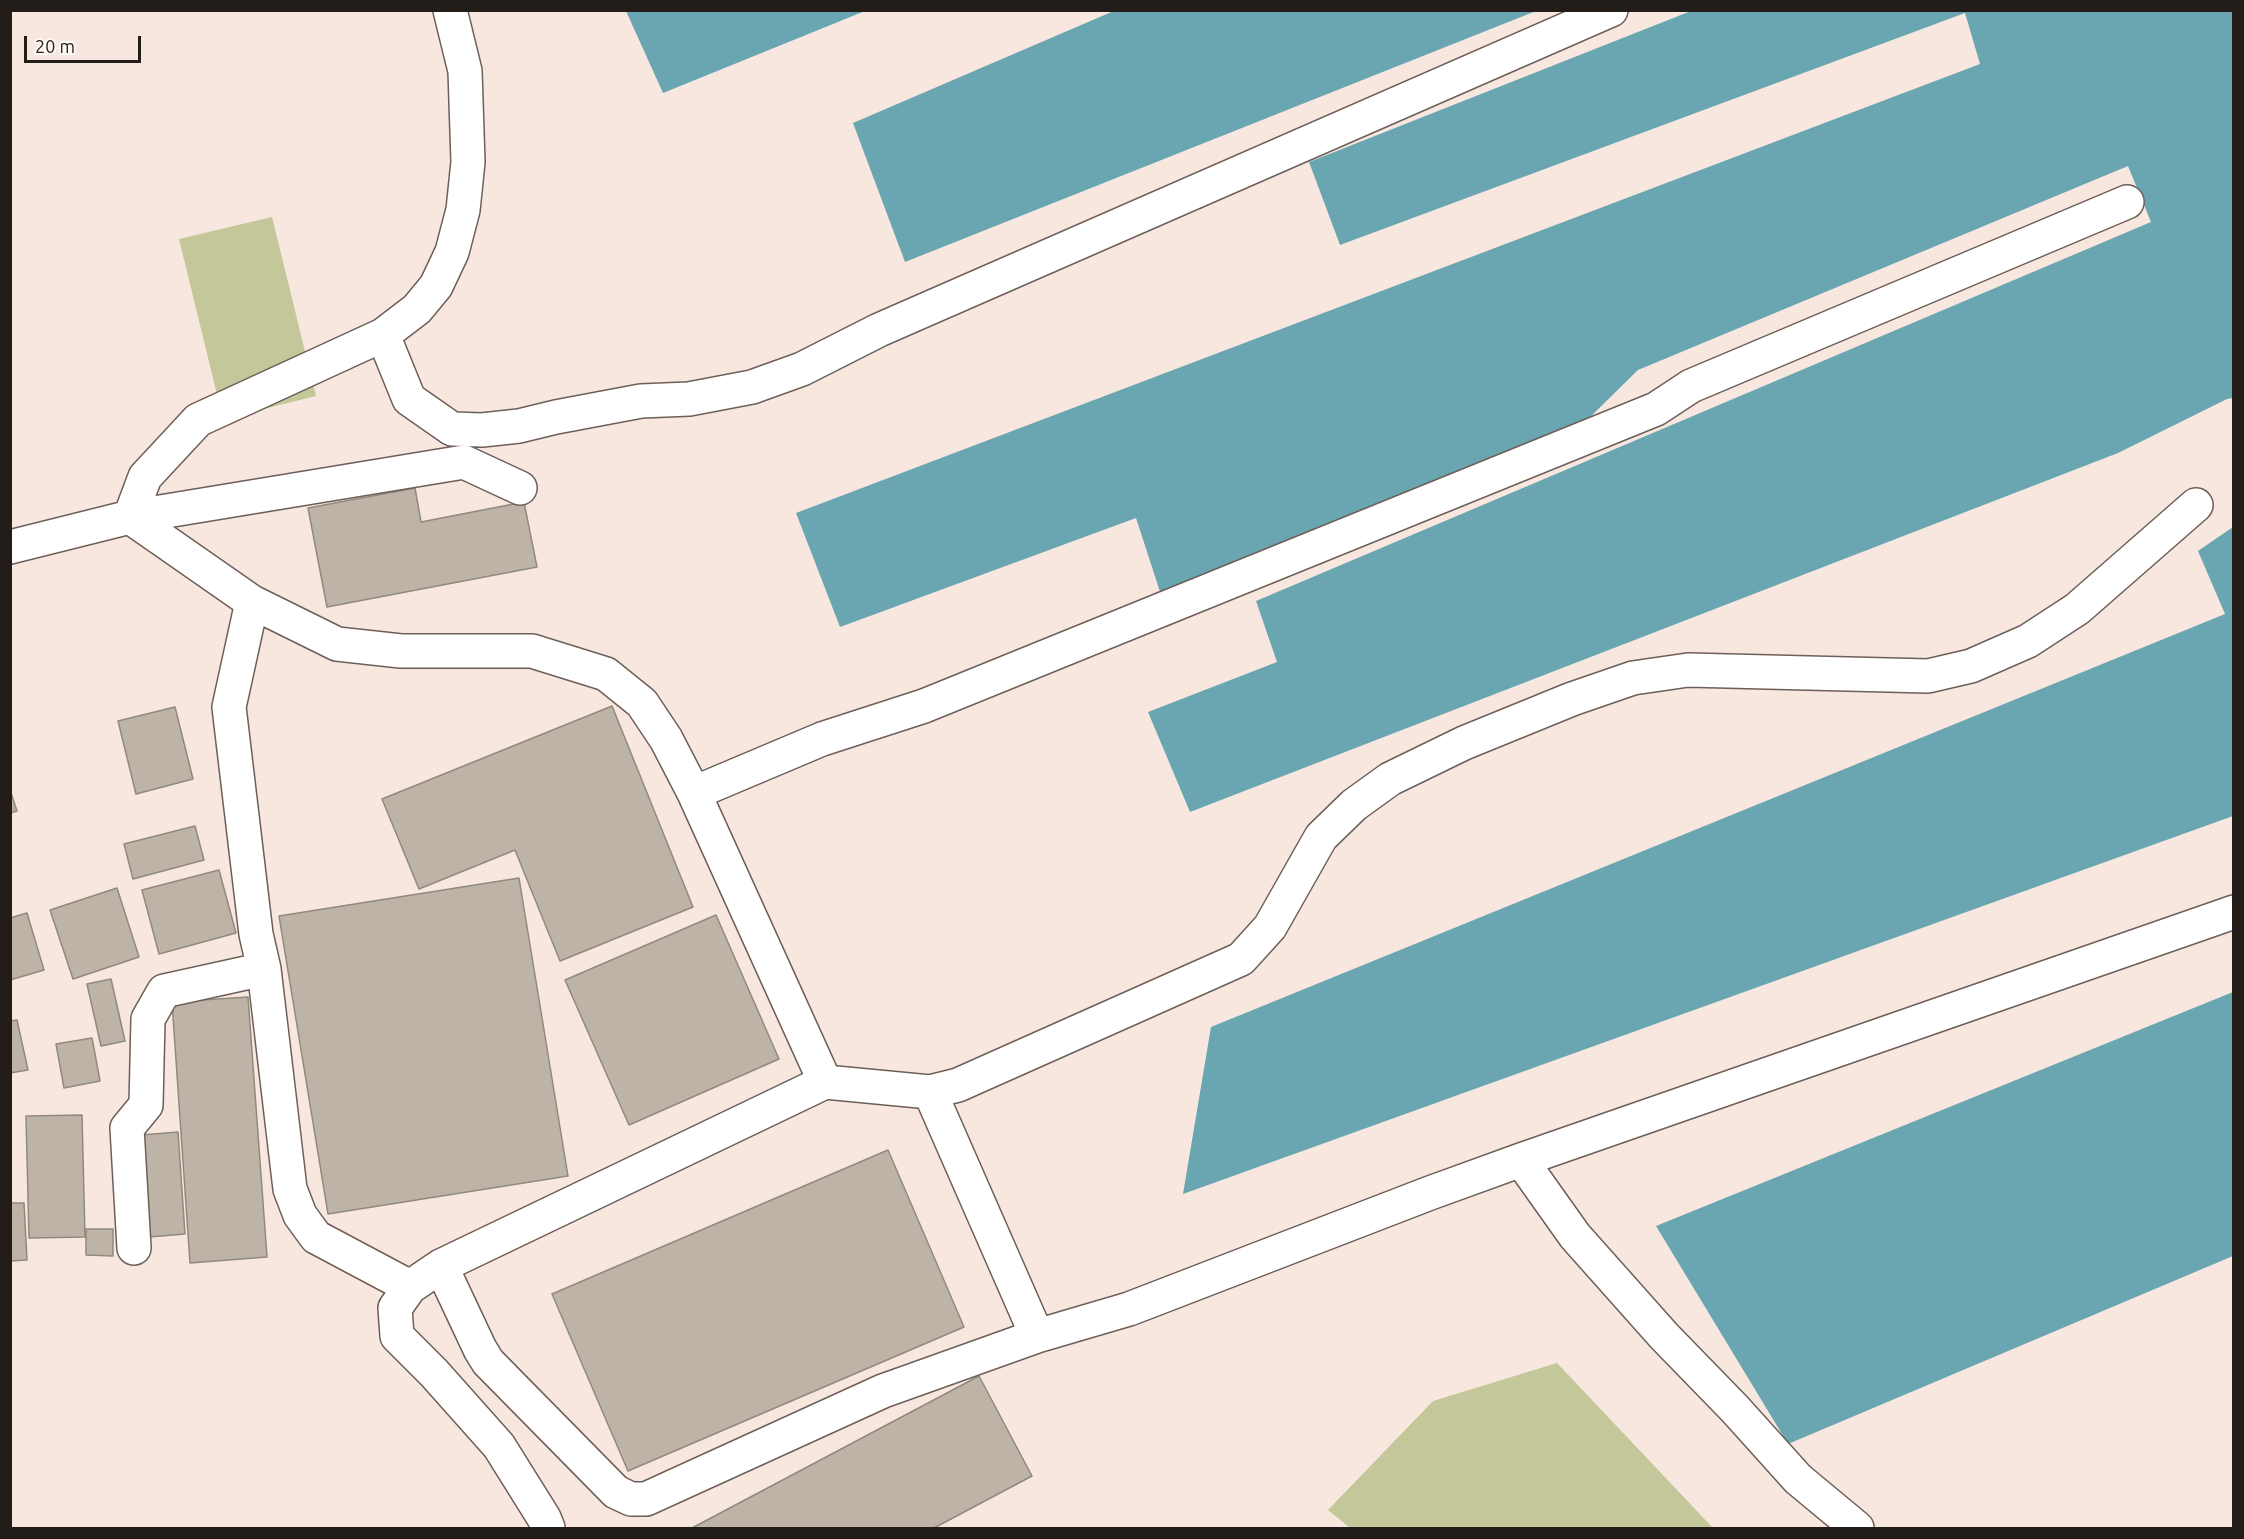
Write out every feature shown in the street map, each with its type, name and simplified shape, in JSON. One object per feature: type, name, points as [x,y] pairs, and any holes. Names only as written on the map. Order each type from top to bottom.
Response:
[{"type":"street","points":[[130,517],[145,477],[198,420],[383,336],[417,309],[436,286],[452,252],[463,210],[468,162],[465,72],[450,10]]},
{"type":"street","points":[[383,336],[410,399],[452,429],[482,430],[519,426],[603,408],[641,402],[689,399],[752,387],[802,369],[879,330],[1611,10]]},
{"type":"street","points":[[694,793],[822,739],[924,706],[1656,409],[1691,386],[2127,202]]},
{"type":"street","points":[[10,547],[130,517],[464,462],[520,488]]},
{"type":"street","points":[[548,1528],[499,1446],[434,1373],[397,1336],[395,1308],[410,1287],[441,1266],[825,1082],[930,1092],[958,1085],[1241,959],[1270,927],[1321,837],[1354,805],[1390,779],[1464,743],[1572,699],[1633,678],[1688,670],[1928,676],[1971,666],[2028,641],[2077,609],[2196,505]]},
{"type":"street","points":[[130,517],[252,602],[337,644],[401,651],[532,651],[606,674],[642,703],[666,739],[694,793],[825,1082]]},
{"type":"street","points":[[252,602],[230,707],[256,934],[264,969],[290,1188],[300,1215],[316,1237],[410,1287]]},
{"type":"street","points":[[441,1266],[488,1362],[616,1492],[631,1499],[646,1499],[883,1391],[1037,1336],[1129,1309],[1521,1160],[2234,912]]},
{"type":"street","points":[[134,1248],[127,1128],[146,1105],[148,1019],[164,992],[264,969]]},
{"type":"street","points":[[930,1092],[1037,1336]]},
{"type":"street","points":[[1521,1160],[1575,1236],[1664,1336],[1735,1409],[1798,1479],[1857,1528]]},
{"type":"green space","points":[[272,217],[316,396],[223,419],[179,239]]},
{"type":"green space","points":[[1557,1363],[1713,1528],[1350,1528],[1328,1510],[1433,1401]]},
{"type":"water","points":[[1116,10],[1536,11],[905,262],[853,123]]},
{"type":"water","points":[[626,11],[865,11],[663,93]]},
{"type":"water","points":[[1691,11],[2233,11],[2233,398],[2118,453],[1190,812],[1148,712],[1277,662],[1256,601],[2151,222],[2128,166],[1638,370],[1581,426],[1164,604],[1136,518],[840,627],[796,513],[1980,64],[1965,13],[1340,245],[1309,162]]},
{"type":"water","points":[[2233,527],[2233,816],[1183,1194],[1211,1027],[2225,614],[2198,551]]},
{"type":"water","points":[[2233,992],[2233,1256],[1788,1444],[1656,1226]]},
{"type":"building","points":[[415,488],[421,522],[524,502],[537,567],[327,607],[308,508]]},
{"type":"building","points":[[612,706],[693,907],[560,961],[515,850],[419,889],[382,799]]},
{"type":"building","points":[[175,707],[193,779],[136,794],[118,721]]},
{"type":"building","points":[[10,790],[17,811],[10,813]]},
{"type":"building","points":[[195,826],[204,860],[133,879],[124,844]]},
{"type":"building","points":[[219,870],[236,933],[159,954],[142,890]]},
{"type":"building","points":[[519,878],[568,1176],[328,1214],[279,916]]},
{"type":"building","points":[[117,888],[139,957],[73,979],[50,910]]},
{"type":"building","points":[[27,913],[44,970],[10,980],[10,918]]},
{"type":"building","points":[[716,915],[779,1059],[629,1125],[565,980]]},
{"type":"building","points":[[111,979],[125,1041],[101,1046],[87,984]]},
{"type":"building","points":[[248,997],[267,1257],[190,1263],[172,1002]]},
{"type":"building","points":[[17,1020],[28,1070],[10,1073],[10,1021]]},
{"type":"building","points":[[92,1038],[100,1081],[64,1088],[56,1044]]},
{"type":"building","points":[[82,1115],[85,1237],[29,1238],[26,1116]]},
{"type":"building","points":[[178,1132],[185,1234],[149,1237],[141,1135]]},
{"type":"building","points":[[888,1150],[964,1327],[628,1471],[552,1294]]},
{"type":"building","points":[[10,1203],[24,1203],[27,1260],[10,1261]]},
{"type":"building","points":[[86,1229],[113,1229],[113,1256],[86,1255]]},
{"type":"building","points":[[979,1376],[1032,1476],[934,1528],[692,1528]]}]
